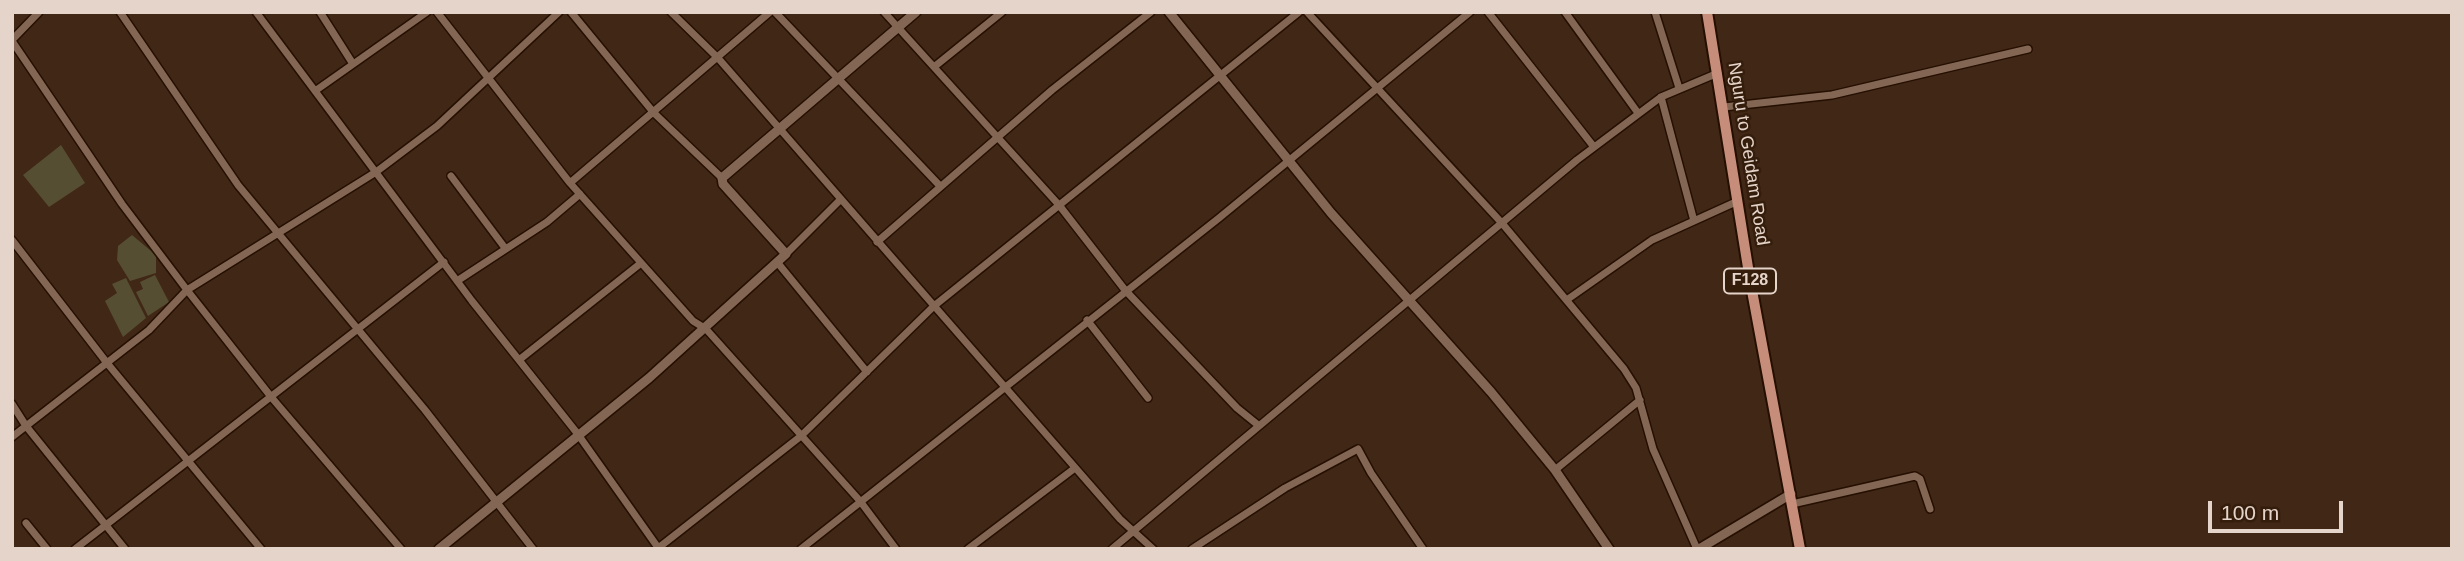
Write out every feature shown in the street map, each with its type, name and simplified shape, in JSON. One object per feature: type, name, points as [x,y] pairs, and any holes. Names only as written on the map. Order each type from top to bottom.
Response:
[{"type":"main road","name":"Nguru to Geidam Road","points":[[1707,12],[1800,549]]},
{"type":"street","points":[[120,12],[238,185],[497,500],[533,549]]},
{"type":"street","points":[[256,12],[457,281],[578,433],[658,548],[801,436],[934,306],[1221,78],[1299,12]]},
{"type":"street","points":[[320,12],[353,64]]},
{"type":"street","points":[[315,91],[427,12]]},
{"type":"street","points":[[438,12],[570,183],[694,321],[706,329],[860,501],[896,549]]},
{"type":"street","points":[[12,437],[149,330],[187,290],[376,172],[436,126],[559,12]]},
{"type":"street","points":[[571,12],[654,113],[722,178],[723,184],[786,254]]},
{"type":"street","points":[[671,12],[718,58],[1120,519],[1153,549]]},
{"type":"street","points":[[570,183],[770,12]]},
{"type":"street","points":[[775,12],[940,186]]},
{"type":"street","points":[[884,12],[1059,205],[1125,290],[1237,408],[1258,425]]},
{"type":"street","points":[[722,178],[778,127],[916,12]]},
{"type":"street","points":[[934,68],[1002,12]]},
{"type":"street","points":[[877,242],[1052,90],[1151,12]]},
{"type":"street","points":[[1169,12],[1288,161],[1555,470],[1609,549]]},
{"type":"street","points":[[1307,12],[1375,89],[1501,222],[1624,369],[1640,400],[1653,449],[1698,549],[1791,499],[1915,476],[1920,479],[1930,509]]},
{"type":"street","points":[[801,549],[1288,161],[1470,12]]},
{"type":"street","points":[[1488,12],[1594,147]]},
{"type":"street","points":[[1565,12],[1638,113]]},
{"type":"street","points":[[1655,12],[1679,88]]},
{"type":"street","points":[[33,14],[12,41],[122,204],[272,398],[401,549]]},
{"type":"street","points":[[1724,107],[1832,95],[2028,49]]},
{"type":"street","points":[[1112,549],[1409,298],[1594,147],[1661,97],[1719,73]]},
{"type":"street","points":[[1661,97],[1694,221]]},
{"type":"street","points":[[451,176],[505,248]]},
{"type":"street","points":[[457,281],[547,222],[580,194]]},
{"type":"street","points":[[439,549],[706,329],[841,200]]},
{"type":"street","points":[[1568,299],[1652,240],[1738,201]]},
{"type":"street","points":[[12,240],[107,363],[261,549]]},
{"type":"street","points":[[75,549],[444,262]]},
{"type":"street","points":[[777,262],[867,372]]},
{"type":"street","points":[[519,360],[641,263]]},
{"type":"street","points":[[1087,320],[1148,398]]},
{"type":"street","points":[[1555,470],[1640,400]]},
{"type":"street","points":[[12,404],[26,426],[125,549]]},
{"type":"street","points":[[1192,549],[1285,488],[1358,449],[1371,474],[1423,549]]},
{"type":"street","points":[[968,549],[1075,468]]},
{"type":"street","points":[[26,523],[47,549]]},
{"type":"shaded area","points":[[61,145],[85,183],[49,207],[23,175]]},
{"type":"shaded area","points":[[132,235],[156,255],[156,273],[130,281],[117,260],[118,246]]},
{"type":"shaded area","points":[[155,275],[169,302],[148,316],[136,292],[143,289],[140,282]]},
{"type":"shaded area","points":[[126,278],[146,318],[123,337],[105,301],[117,293],[112,284]]}]
